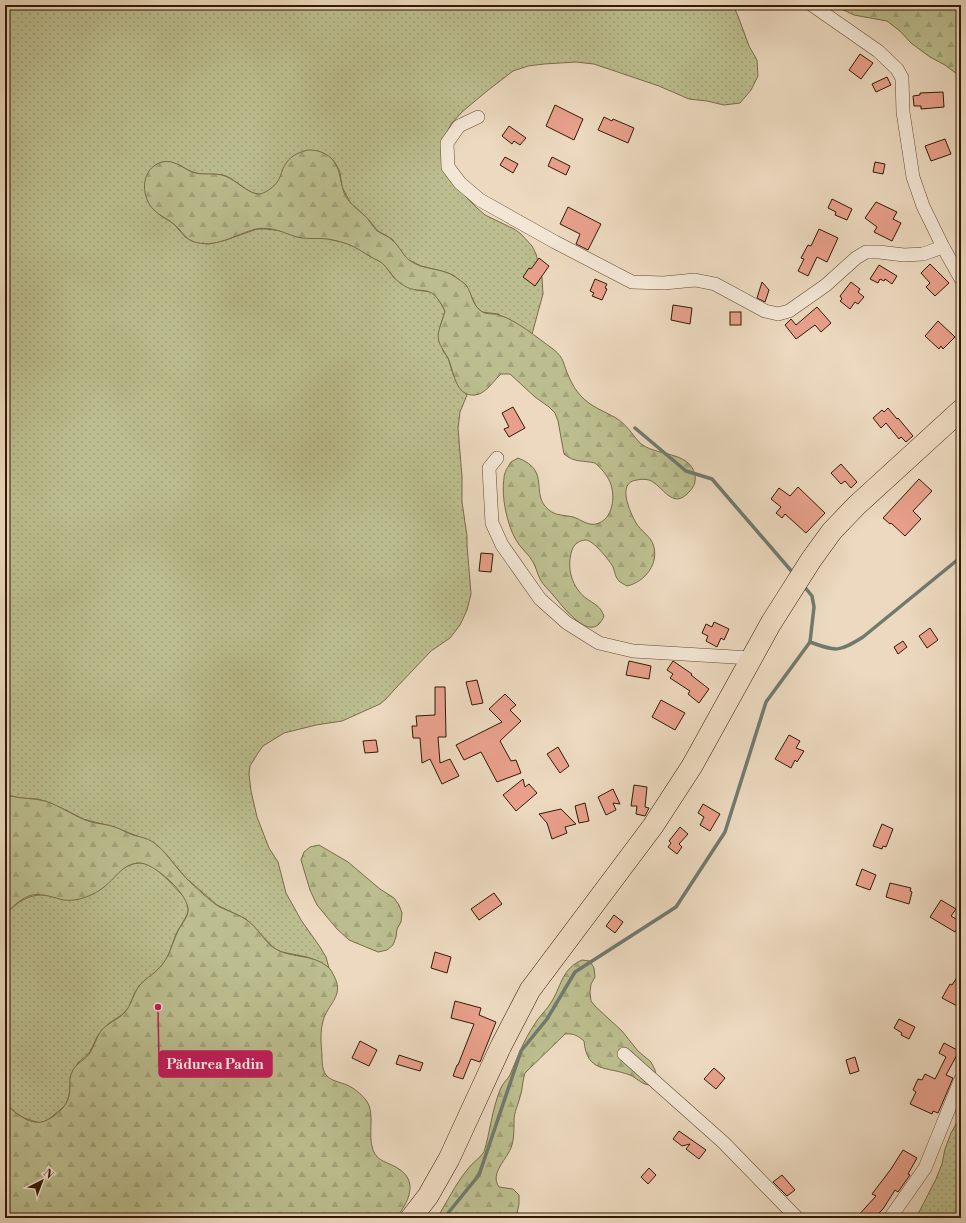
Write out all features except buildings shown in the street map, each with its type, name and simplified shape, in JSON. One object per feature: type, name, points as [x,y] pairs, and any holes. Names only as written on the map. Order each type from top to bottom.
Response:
[{"type":"main road","points":[[411,1218],[428,1196],[449,1159],[501,1046],[530,990],[653,826],[679,788],[751,658],[810,570],[832,531],[857,505],[961,410]]},
{"type":"main road","points":[[810,570],[864,511],[961,423]]},
{"type":"main road","points":[[423,1218],[436,1201],[459,1161],[509,1050],[538,995],[675,811],[701,771],[776,634],[798,588]]},
{"type":"street","points":[[812,5],[878,52],[897,69],[902,78],[903,112],[913,177],[923,206],[943,247],[961,278]]},
{"type":"street","points":[[478,116],[459,126],[447,143],[448,167],[460,184],[480,200],[555,242],[632,282],[695,280],[715,284],[765,311],[778,314],[789,311],[808,298],[826,285],[856,258],[866,252],[904,255],[923,254],[943,247]]},
{"type":"street","points":[[497,458],[489,468],[492,523],[502,545],[540,599],[567,623],[599,643],[633,651],[751,658]]},
{"type":"street","points":[[624,1054],[724,1143],[797,1218]]},
{"type":"street","points":[[890,1218],[925,1168],[961,1079]]},
{"type":"green space","points":[[5,5],[733,5],[749,46],[757,60],[758,76],[751,90],[740,103],[724,105],[689,99],[659,86],[594,64],[576,62],[528,66],[513,71],[462,112],[451,124],[444,139],[454,185],[485,215],[521,234],[532,246],[536,254],[542,278],[543,294],[532,334],[498,314],[482,312],[476,306],[466,285],[453,275],[421,266],[407,259],[392,239],[378,231],[350,202],[342,187],[340,172],[331,158],[281,178],[267,192],[262,194],[249,191],[226,176],[198,173],[183,168],[178,164],[160,215],[174,224],[185,237],[192,241],[209,244],[226,240],[257,229],[266,229],[282,231],[298,237],[323,238],[347,243],[384,264],[394,278],[416,290],[432,292],[438,298],[445,311],[440,327],[443,351],[448,358],[453,374],[461,389],[467,395],[460,412],[458,428],[462,477],[462,502],[467,536],[471,594],[467,610],[460,625],[450,638],[431,651],[380,704],[342,721],[316,725],[284,733],[263,746],[250,766],[249,774],[251,791],[257,817],[269,848],[278,862],[286,893],[301,920],[326,957],[329,968],[322,963],[307,957],[282,952],[275,949],[246,919],[217,905],[186,878],[165,853],[137,836],[114,827],[83,819],[45,801],[11,796],[5,797]]},
{"type":"green space","points":[[833,5],[961,5],[961,77],[911,43],[900,31],[887,21],[854,15]]},
{"type":"green space","points":[[308,150],[321,152],[332,159],[339,172],[342,187],[348,200],[367,218],[376,230],[395,242],[409,260],[417,265],[449,273],[454,276],[466,285],[476,306],[481,311],[499,315],[513,321],[557,352],[562,359],[574,387],[585,400],[593,406],[620,420],[639,442],[646,447],[686,461],[692,467],[695,475],[695,482],[689,492],[678,499],[668,495],[649,480],[637,480],[631,482],[627,486],[626,498],[631,512],[638,526],[652,541],[655,551],[653,565],[640,580],[627,586],[620,582],[608,560],[593,543],[589,541],[584,540],[579,542],[573,548],[570,557],[570,571],[574,583],[577,589],[587,599],[601,610],[604,616],[599,624],[593,627],[585,626],[578,622],[541,581],[533,562],[518,543],[510,527],[504,502],[503,485],[506,470],[511,462],[518,458],[528,463],[534,469],[537,476],[540,497],[543,504],[549,510],[587,523],[596,524],[602,522],[606,518],[612,507],[613,494],[609,479],[595,463],[575,460],[564,454],[558,421],[555,413],[510,374],[501,374],[486,390],[479,394],[468,395],[459,388],[448,358],[439,341],[438,335],[445,311],[434,295],[429,292],[407,287],[393,277],[386,267],[380,262],[354,247],[333,240],[302,238],[278,230],[262,228],[208,244],[192,241],[187,238],[173,223],[155,211],[146,197],[146,176],[155,165],[166,161],[178,164],[192,172],[225,176],[251,192],[261,194],[276,184],[284,166],[291,157]]},
{"type":"green space","points":[[11,796],[45,801],[85,820],[112,826],[151,841],[162,850],[187,879],[207,897],[218,906],[241,916],[248,921],[274,948],[287,954],[315,960],[329,968],[335,978],[337,990],[322,1025],[321,1042],[323,1068],[328,1077],[352,1088],[360,1093],[366,1100],[369,1105],[371,1117],[371,1144],[375,1154],[380,1159],[399,1169],[409,1180],[410,1193],[396,1218],[5,1218],[5,1103],[19,1115],[30,1121],[36,1122],[47,1120],[61,1110],[68,1100],[70,1093],[70,1078],[73,1069],[90,1053],[103,1028],[127,1010],[139,986],[159,969],[169,954],[178,931],[188,912],[184,897],[170,881],[153,868],[145,864],[138,863],[127,866],[108,884],[96,893],[86,897],[75,900],[64,900],[44,895],[32,895],[20,901],[5,915],[5,797]]},
{"type":"green space","points":[[319,845],[348,862],[380,889],[394,898],[399,905],[402,913],[401,922],[397,929],[393,945],[387,950],[378,952],[349,940],[337,929],[317,905],[310,890],[301,860],[304,852],[310,847]]},
{"type":"green space","points":[[137,863],[145,863],[153,867],[166,878],[184,897],[188,904],[188,913],[176,934],[167,959],[160,968],[135,992],[129,1007],[123,1014],[108,1024],[97,1037],[90,1052],[77,1064],[66,1104],[48,1120],[40,1123],[24,1118],[5,1103],[5,915],[20,902],[37,895],[63,899],[84,897],[94,892],[123,868]]},
{"type":"green space","points":[[582,960],[590,961],[594,968],[595,977],[591,984],[590,992],[591,1001],[622,1031],[638,1051],[651,1062],[655,1070],[656,1078],[653,1083],[649,1085],[630,1075],[599,1067],[589,1059],[584,1041],[576,1035],[565,1034],[525,1073],[515,1115],[512,1145],[496,1176],[499,1187],[513,1189],[519,1195],[516,1218],[437,1218],[463,1176],[484,1152],[500,1090],[510,1075],[527,1037],[552,1001],[566,972]]},
{"type":"green space","points":[[961,1115],[961,1218],[916,1218],[936,1179],[951,1133]]},
{"type":"waterway","points":[[635,428],[686,471],[712,479],[794,574]]},
{"type":"waterway","points":[[810,642],[832,649],[848,646],[863,637],[961,557]]},
{"type":"waterway","points":[[444,1218],[479,1175],[521,1051],[547,1019],[575,972],[676,907],[725,832],[766,702],[810,642],[814,607],[812,596],[803,585]]},
{"type":"place","name":"Pădurea Padin","points":[[158,1007]]}]
